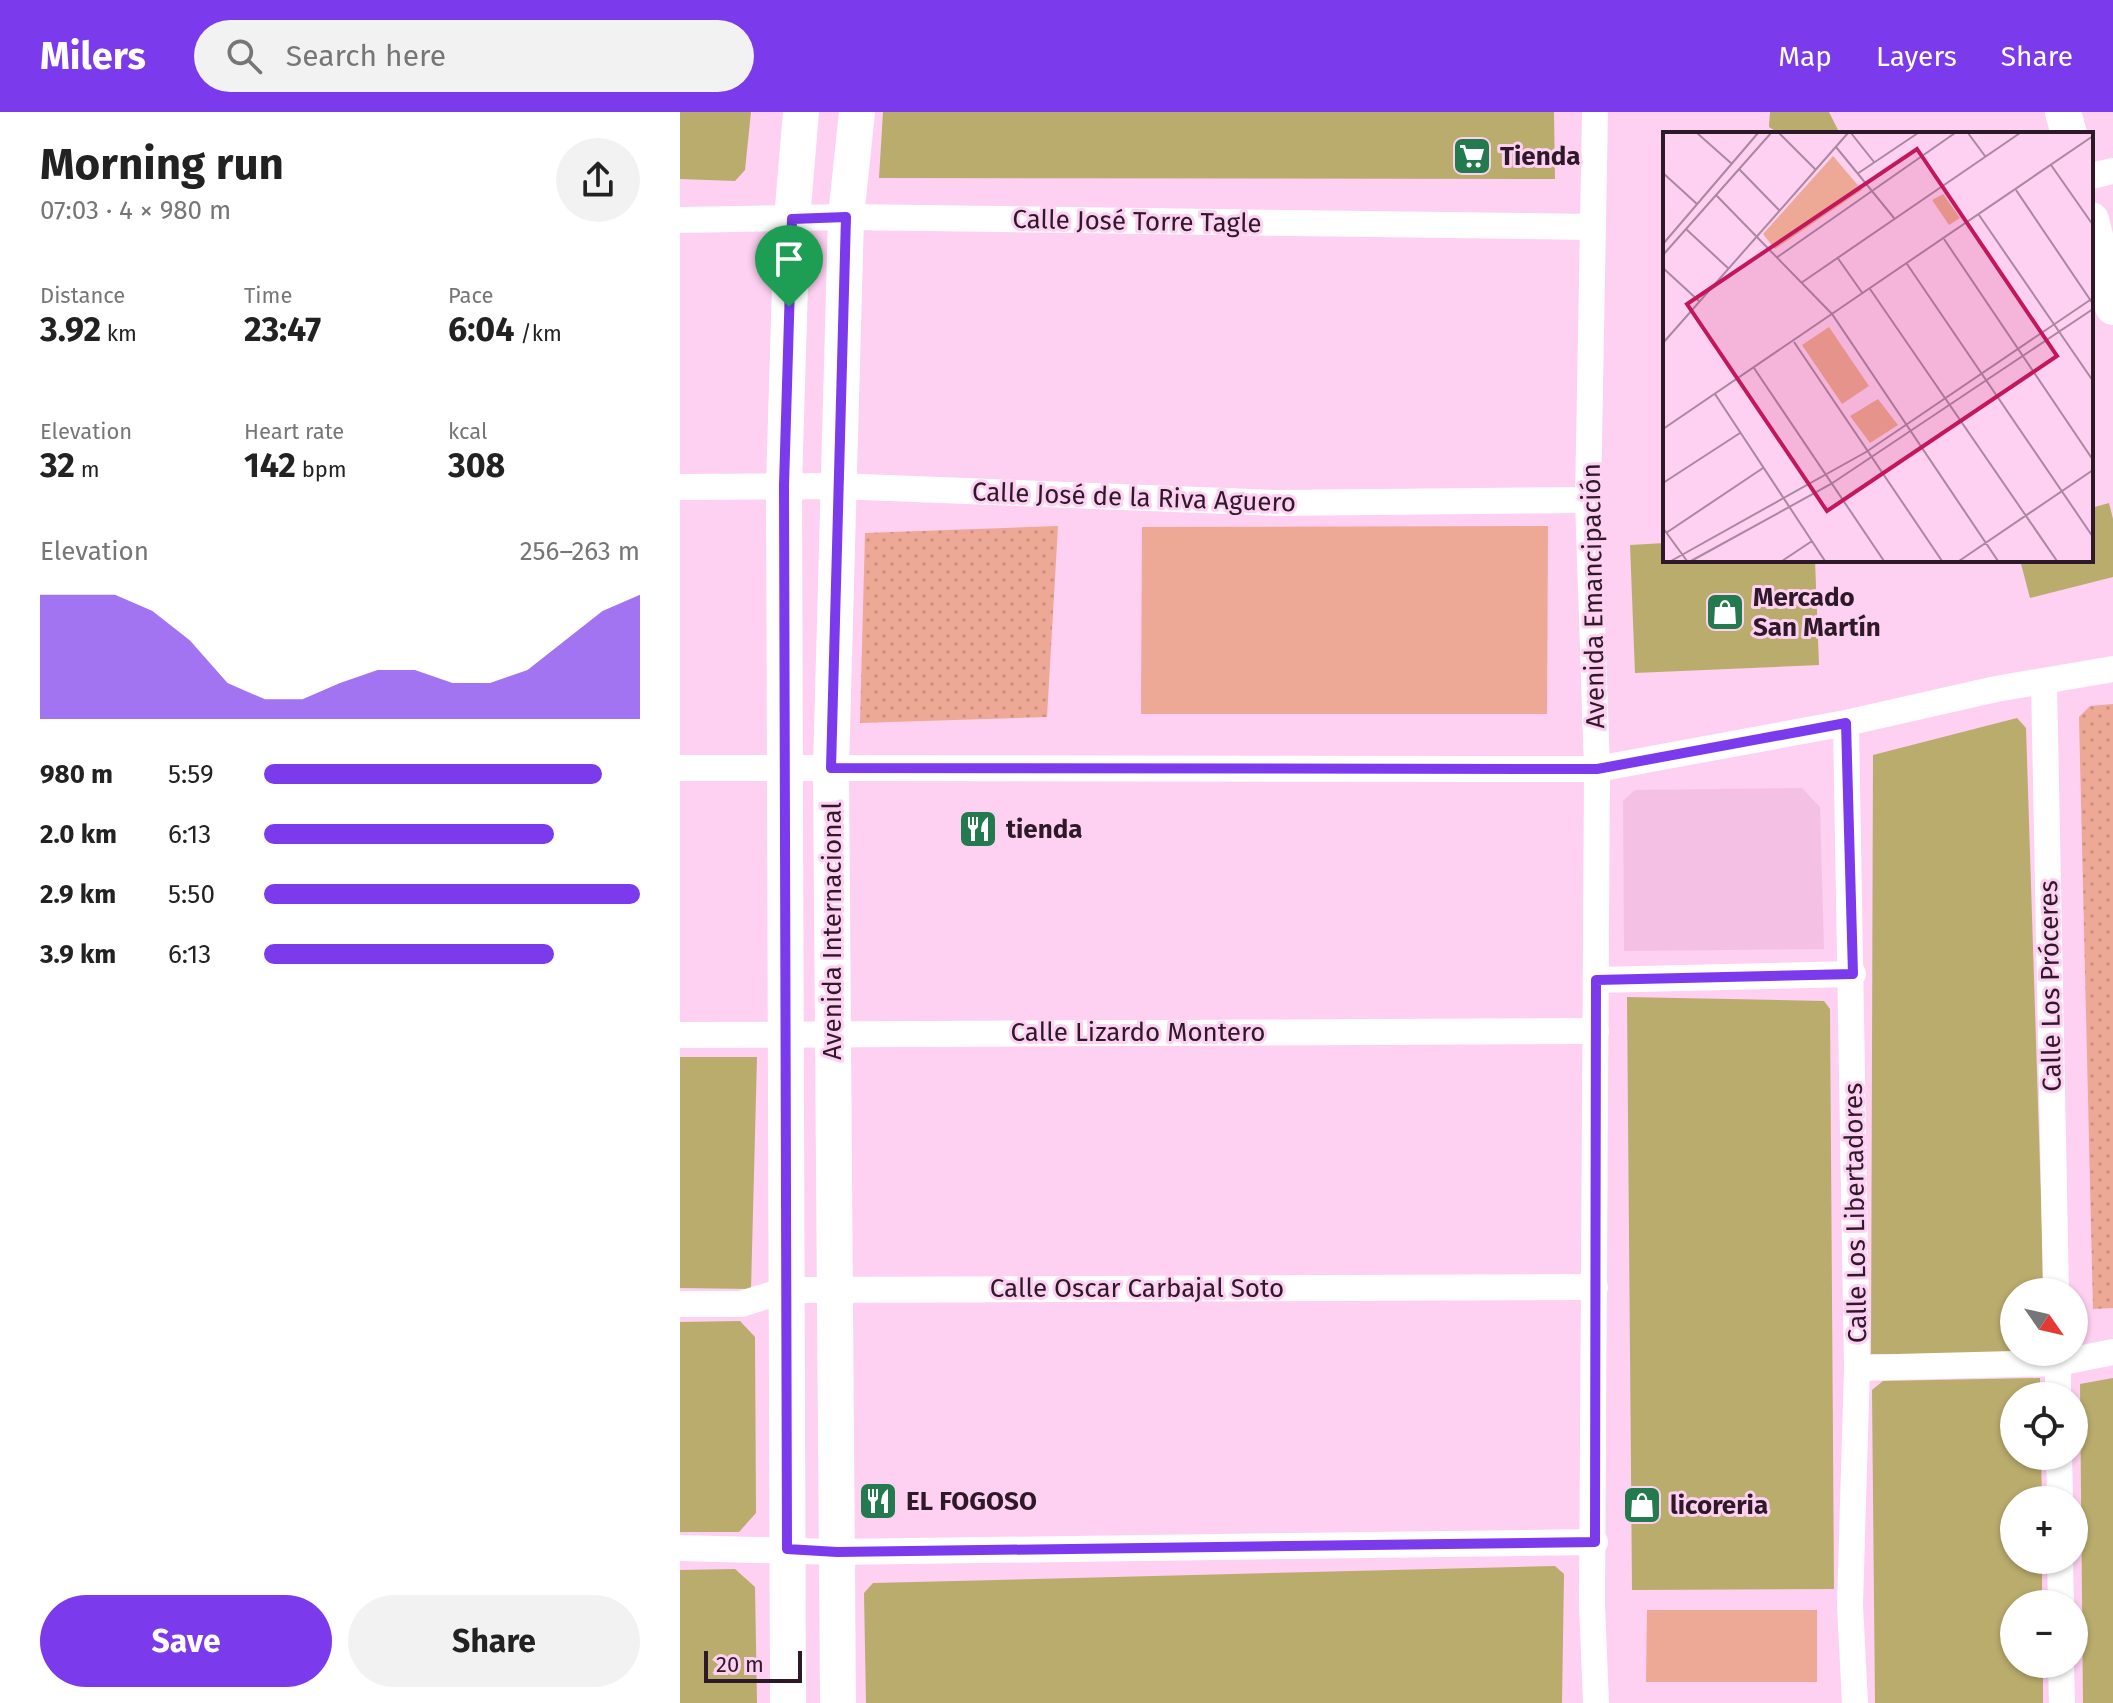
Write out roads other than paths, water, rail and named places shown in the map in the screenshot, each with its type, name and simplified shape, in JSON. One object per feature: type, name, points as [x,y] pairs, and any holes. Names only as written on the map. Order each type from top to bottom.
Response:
[{"type":"main road","name":"Avenida Internacional","points":[[788,1703],[784,485],[792,219],[801,112]]},
{"type":"main road","name":"Avenida Internacional","points":[[838,1703],[831,768],[836,486],[846,217],[857,112]]},
{"type":"main road","points":[[2063,112],[2068,132]]},
{"type":"main road","points":[[2093,228],[2113,307]]},
{"type":"street","name":"Avenida Emancipación","points":[[1595,112],[1588,500],[1597,769],[1596,1703]]},
{"type":"street","points":[[2093,176],[2113,171]]},
{"type":"street","name":"Calle José Torre Tagle","points":[[680,220],[846,217],[1593,227]]},
{"type":"street","name":"Calle José de la Riva Aguero","points":[[680,487],[836,486],[1277,503],[1588,500]]},
{"type":"street","points":[[680,768],[1597,769],[2113,669]]},
{"type":"street","name":"Calle Los Próceres","points":[[2044,681],[2056,1278]]},
{"type":"street","name":"Calle Los Libertadores","points":[[1846,723],[1853,974],[1857,1368],[1850,1605],[1855,1703]]},
{"type":"street","points":[[1596,980],[1853,974]]},
{"type":"street","name":"Calle Lizardo Montero","points":[[680,1035],[1596,1031]]},
{"type":"street","name":"Calle Oscar Carbajal Soto","points":[[680,1304],[741,1304],[786,1290],[1595,1287]]},
{"type":"street","points":[[2088,1355],[2113,1352]]},
{"type":"street","points":[[1857,1368],[2000,1361]]},
{"type":"street","points":[[680,1548],[837,1552],[1595,1542]]},
{"type":"street","points":[[2061,1678],[2062,1703]]},
{"type":"place","name":"Tienda","points":[[1472,156]]},
{"type":"place","name":"Mercado San Martín","points":[[1725,612]]},
{"type":"place","name":"tienda","points":[[978,829]]},
{"type":"place","name":"EL FOGOSO","points":[[878,1501]]},
{"type":"place","name":"licoreria","points":[[1642,1505]]}]
